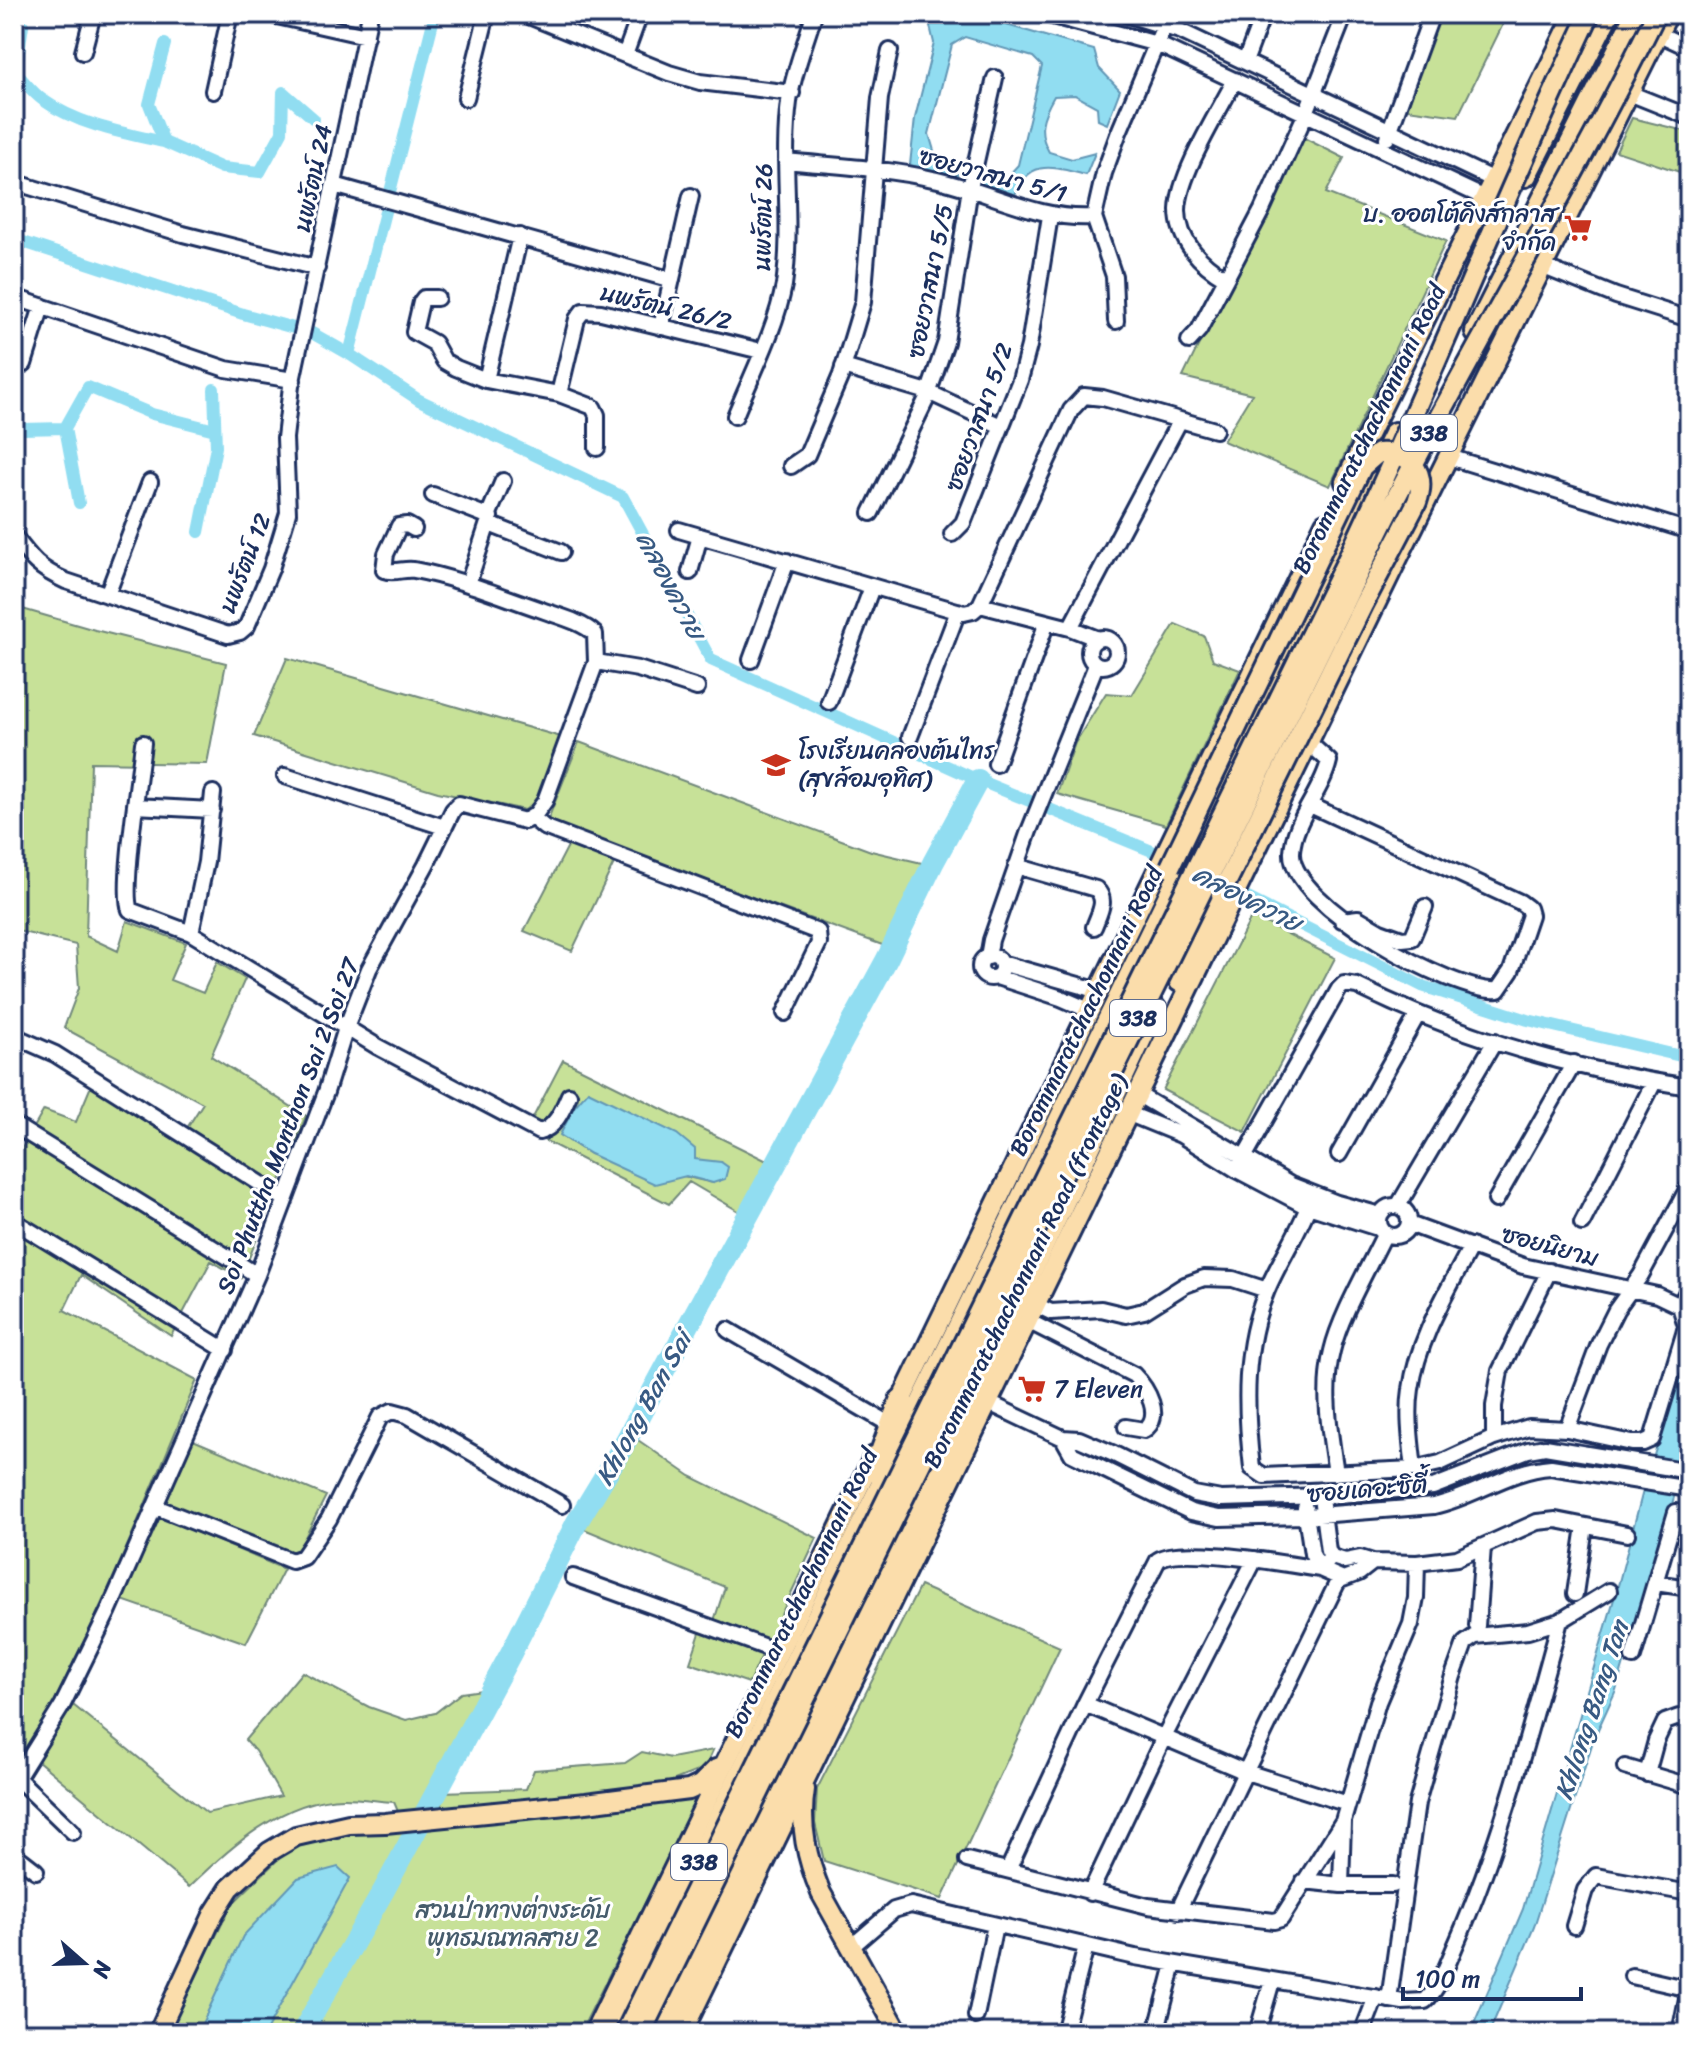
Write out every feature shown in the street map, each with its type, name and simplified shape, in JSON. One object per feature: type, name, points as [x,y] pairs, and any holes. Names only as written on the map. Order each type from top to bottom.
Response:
[{"type":"highway","name":"Borommaratchachonnani Road","points":[[615,2033],[830,1592],[1171,867],[1198,840],[1461,299],[1607,14]]},
{"type":"highway","name":"338","points":[[664,2033],[1222,895],[1228,856],[1490,305],[1637,14]]},
{"type":"highway","points":[[830,1592],[901,1401]]},
{"type":"highway","points":[[875,1600],[891,1579],[921,1514],[956,1454],[966,1445]]},
{"type":"main road","name":"338","points":[[594,2033],[1100,991],[1171,867],[1176,828],[1575,14]]},
{"type":"main road","name":"338","points":[[625,2033],[1346,562],[1411,422],[1590,14]]},
{"type":"main road","name":"338","points":[[641,2033],[1386,517],[1569,182],[1656,14]]},
{"type":"main road","name":"Borommaratchachonnani Road (frontage)","points":[[682,2033],[1137,1094],[1222,895],[1250,867],[1668,14]]},
{"type":"main road","points":[[1077,1039],[1171,867],[1362,467],[1378,453],[1399,454],[1409,461],[1421,479],[1422,490],[1417,502],[1363,605],[1123,1099],[1078,1215]]},
{"type":"main road","points":[[158,2033],[214,1913],[230,1888],[269,1852],[296,1836],[349,1824],[586,1803],[689,1790],[700,1785],[726,1759]]},
{"type":"main road","points":[[808,1771],[802,1815],[807,1851],[821,1893],[899,2033]]},
{"type":"street","points":[[83,52],[93,14]]},
{"type":"street","points":[[213,91],[230,14]]},
{"type":"street","points":[[268,14],[366,36]]},
{"type":"street","name":"นพรัตน์ 24","points":[[300,352],[370,14]]},
{"type":"street","points":[[466,98],[487,14]]},
{"type":"street","points":[[524,14],[700,82],[792,93]]},
{"type":"street","points":[[625,55],[640,14]]},
{"type":"street","name":"นพรัตน์ 26","points":[[735,416],[783,287],[788,238],[786,161],[792,93],[814,14]]},
{"type":"street","points":[[1045,14],[1157,44],[1485,198]]},
{"type":"street","points":[[1125,14],[1167,20],[1245,62],[1494,180]]},
{"type":"street","points":[[1245,62],[1263,14]]},
{"type":"street","points":[[1189,341],[1199,330],[1262,210],[1314,95],[1345,14]]},
{"type":"street","points":[[1383,149],[1432,14]]},
{"type":"street","points":[[1116,321],[1114,276],[1094,217],[1104,173],[1119,132],[1167,20]]},
{"type":"street","points":[[1659,34],[1689,48]]},
{"type":"street","points":[[791,466],[807,455],[843,367],[860,314],[867,278],[880,98],[890,51]]},
{"type":"street","name":"ซอยวาสนา 5/5","points":[[871,513],[928,392],[946,342],[970,188],[995,78]]},
{"type":"street","points":[[1225,278],[1209,269],[1196,256],[1187,242],[1178,211],[1190,169],[1235,80]]},
{"type":"street","points":[[1629,93],[1689,117]]},
{"type":"street","name":"ซอยวาสนา 5/1","points":[[786,161],[932,178],[1050,216],[1074,219],[1094,217]]},
{"type":"street","points":[[14,182],[183,234],[317,268]]},
{"type":"street","points":[[334,185],[672,280]]},
{"type":"street","points":[[661,327],[691,196]]},
{"type":"street","name":"ซอยวาสนา 5/2","points":[[952,534],[963,523],[1020,380],[1029,346],[1050,216]]},
{"type":"street","points":[[486,380],[520,236]]},
{"type":"street","points":[[1544,267],[1616,296],[1689,319]]},
{"type":"street","points":[[14,297],[226,369],[293,380]]},
{"type":"street","points":[[437,298],[424,298],[421,302],[415,334],[434,343],[449,365],[486,380],[559,394],[593,407],[597,415],[597,448]]},
{"type":"street","points":[[24,364],[42,306]]},
{"type":"street","name":"นพรัตน์ 26/2","points":[[559,394],[577,319],[583,311],[601,312],[761,351]]},
{"type":"street","name":"นพรัตน์ 12","points":[[14,536],[34,564],[45,572],[228,635],[240,632],[247,626],[271,569],[288,513],[285,438],[300,352]]},
{"type":"street","points":[[843,367],[928,392],[1001,426]]},
{"type":"street","points":[[679,530],[970,613],[980,605],[1071,410],[1084,396],[1103,398],[1215,430]]},
{"type":"street","points":[[1070,628],[1180,420]]},
{"type":"street","points":[[1449,457],[1689,531]]},
{"type":"street","points":[[468,584],[503,481]]},
{"type":"street","points":[[107,595],[150,482]]},
{"type":"street","points":[[433,495],[561,552]]},
{"type":"street","points":[[414,529],[403,524],[399,526],[386,554],[384,570],[414,570],[468,584],[594,632],[596,662],[545,801],[532,817],[544,827],[818,932],[819,943],[785,1013]]},
{"type":"street","points":[[690,572],[700,536]]},
{"type":"street","points":[[751,660],[787,561]]},
{"type":"street","points":[[829,702],[872,587]]},
{"type":"street","points":[[980,605],[1111,641],[1117,653],[1110,665],[1096,665],[1090,658],[1089,649],[1098,639]]},
{"type":"street","points":[[910,737],[958,611]]},
{"type":"street","points":[[996,764],[1047,622]]},
{"type":"street","points":[[596,662],[638,669],[697,688]]},
{"type":"street","points":[[995,965],[1016,866],[1096,665]]},
{"type":"street","points":[[143,743],[135,806],[130,910],[191,933],[346,1028],[539,1132],[550,1128],[569,1095]]},
{"type":"street","points":[[1309,743],[1329,761],[1295,836],[1292,854],[1296,871],[1313,894],[1342,920],[1376,934],[1439,973],[1486,991],[1498,990],[1511,971],[1530,915],[1528,908],[1310,805]]},
{"type":"street","points":[[285,776],[444,827]]},
{"type":"street","points":[[191,933],[206,862],[213,793]]},
{"type":"street","name":"Soi Phuttha Monthon Sai 2 Soi 27","points":[[15,1780],[62,1706],[156,1507],[257,1275],[331,1080],[346,1028],[369,969],[453,810],[459,804],[525,821],[532,817]]},
{"type":"street","points":[[135,806],[212,810]]},
{"type":"street","points":[[1016,866],[1096,889],[1102,895],[1103,903],[1094,927]]},
{"type":"street","points":[[1376,934],[1412,938],[1425,907]]},
{"type":"street","points":[[995,965],[1100,991]]},
{"type":"street","points":[[995,965],[1091,1011]]},
{"type":"street","points":[[1240,1164],[1344,984],[1357,986],[1418,1014],[1495,1041],[1613,1075],[1689,1087]]},
{"type":"street","points":[[1339,1154],[1418,1014]]},
{"type":"street","points":[[14,1036],[55,1054],[285,1199]]},
{"type":"street","points":[[1398,1206],[1495,1041]]},
{"type":"street","points":[[1496,1200],[1574,1063]]},
{"type":"street","points":[[1582,1223],[1654,1082]]},
{"type":"street","points":[[1137,1094],[1240,1164]]},
{"type":"street","points":[[1127,1113],[1181,1135],[1311,1200],[1382,1226],[1399,1235],[1409,1224],[1406,1211],[1390,1206],[1382,1226],[1332,1350],[1327,1391],[1336,1473]]},
{"type":"street","points":[[14,1125],[257,1275]]},
{"type":"street","points":[[1567,1429],[1599,1344],[1689,1186]]},
{"type":"street","points":[[1311,1200],[1267,1290],[1250,1344],[1246,1422],[1252,1468],[1264,1476],[1414,1469],[1440,1463],[1494,1438],[1529,1427],[1567,1429],[1632,1443],[1652,1439],[1686,1326],[1680,1306],[1689,1287]]},
{"type":"street","points":[[14,1221],[225,1350]]},
{"type":"street","name":"ซอยนิยาม","points":[[1409,1224],[1523,1266],[1657,1295],[1680,1306]]},
{"type":"street","points":[[1414,1469],[1410,1398],[1416,1363],[1471,1246]]},
{"type":"street","points":[[1494,1438],[1494,1406],[1500,1371],[1549,1271]]},
{"type":"street","points":[[1030,1312],[1101,1309],[1118,1315],[1135,1314],[1185,1285],[1204,1278],[1233,1279],[1267,1290]]},
{"type":"street","points":[[1030,1312],[1134,1375],[1143,1384],[1153,1409],[1151,1426],[1144,1430],[1126,1427]]},
{"type":"street","points":[[728,1330],[889,1424]]},
{"type":"street","name":"ซอยเดอะซิตี้","points":[[987,1402],[1063,1438],[1079,1439],[1205,1498],[1305,1498],[1433,1487],[1528,1450],[1545,1447],[1684,1470]]},
{"type":"street","points":[[156,1507],[292,1561],[303,1557],[329,1519],[380,1417],[392,1411],[407,1415],[562,1505]]},
{"type":"street","name":"ซอยเดอะซิตี้","points":[[1063,1438],[1072,1454],[1202,1515],[1246,1519],[1434,1506],[1452,1502],[1529,1469],[1554,1468],[1682,1488]]},
{"type":"street","points":[[1554,1468],[1557,1449]]},
{"type":"street","points":[[1101,1468],[1108,1452]]},
{"type":"street","points":[[1611,1478],[1615,1459]]},
{"type":"street","points":[[1322,1496],[1328,1551],[1332,1557],[1345,1561],[1360,1558],[1373,1562],[1417,1563],[1457,1558],[1537,1522],[1556,1520],[1627,1534]]},
{"type":"street","points":[[1305,1498],[1312,1554],[1320,1569]]},
{"type":"street","points":[[1633,1657],[1676,1512]]},
{"type":"street","points":[[1575,1594],[1585,1526]]},
{"type":"street","points":[[1477,1626],[1483,1547]]},
{"type":"street","points":[[1008,1870],[1085,1704],[1158,1560],[1168,1554],[1255,1559],[1320,1569],[1339,1579],[1359,1573],[1373,1562]]},
{"type":"street","points":[[1320,1569],[1332,1557]]},
{"type":"street","points":[[1090,1893],[1164,1737],[1255,1559]]},
{"type":"street","points":[[1341,1885],[1343,1821],[1378,1702],[1411,1624],[1416,1598],[1417,1563]]},
{"type":"street","points":[[573,1577],[779,1652]]},
{"type":"street","points":[[1178,1911],[1339,1579]]},
{"type":"street","points":[[1656,1583],[1689,1588]]},
{"type":"street","points":[[1362,2033],[1382,1998],[1417,1803],[1465,1643],[1475,1636],[1528,1631],[1560,1621],[1609,1591]]},
{"type":"street","points":[[850,1948],[894,1910],[911,1905],[1174,1964],[1382,1998],[1425,2001],[1438,1985],[1480,1888],[1560,1621]]},
{"type":"street","points":[[1085,1704],[1246,1772],[1348,1804]]},
{"type":"street","points":[[1647,1774],[1665,1722],[1679,1717]]},
{"type":"street","points":[[1625,1767],[1689,1786]]},
{"type":"street","points":[[15,1780],[73,1832]]},
{"type":"street","points":[[967,1860],[1090,1893],[1178,1911],[1274,1921],[1285,1916],[1343,1821]]},
{"type":"street","points":[[14,1854],[36,1871]]},
{"type":"street","points":[[1574,1926],[1585,1890],[1596,1876],[1689,1893]]},
{"type":"street","points":[[1304,1881],[1393,1885]]},
{"type":"street","points":[[976,2016],[995,1925]]},
{"type":"street","points":[[1064,2033],[1086,1946]]},
{"type":"street","points":[[1156,2033],[1174,1964]]},
{"type":"street","points":[[1632,1976],[1689,1989],[1680,2033]]},
{"type":"street","points":[[1257,2033],[1272,1981]]},
{"type":"green space","points":[[1440,14],[1508,14],[1458,116],[1407,109]]},
{"type":"green space","points":[[1632,118],[1689,132],[1689,175],[1616,151]]},
{"type":"green space","points":[[1300,136],[1344,158],[1326,193],[1446,241],[1330,486],[1223,441],[1252,394],[1183,377]]},
{"type":"green space","points":[[19,608],[226,663],[207,764],[91,762],[86,936],[118,951],[127,921],[186,943],[170,980],[203,993],[217,962],[245,979],[211,1056],[306,1116],[241,1278],[211,1261],[171,1336],[81,1275],[64,1310],[197,1380],[89,1631],[14,1777],[14,1162],[44,1110],[76,1122],[91,1086],[178,1142],[203,1103],[64,1028],[79,988],[76,945],[14,930],[14,661]]},
{"type":"green space","points":[[1175,624],[1204,636],[1213,660],[1240,670],[1166,825],[1057,794],[1075,743],[1106,693],[1132,695]]},
{"type":"green space","points":[[287,658],[561,737],[537,800],[525,810],[438,792],[254,736]]},
{"type":"green space","points":[[579,742],[871,851],[926,864],[885,946],[547,822]]},
{"type":"green space","points":[[569,844],[615,861],[572,951],[524,931]]},
{"type":"green space","points":[[1252,916],[1335,958],[1245,1132],[1163,1090]]},
{"type":"green space","points":[[563,1060],[767,1161],[742,1213],[689,1182],[669,1204],[526,1131]],"holes":[[[560,1135],[721,1162],[713,1183],[590,1154]]]},
{"type":"green space","points":[[635,1438],[690,1476],[817,1538],[749,1683],[690,1663],[701,1630],[710,1633],[725,1587],[584,1529]]},
{"type":"green space","points":[[193,1440],[326,1496],[299,1549],[290,1554],[163,1505]]},
{"type":"green space","points":[[158,1516],[284,1569],[246,1643],[122,1600]]},
{"type":"green space","points":[[920,1586],[1060,1647],[942,1899],[824,1861],[815,1823],[817,1789]]},
{"type":"green space","points":[[302,1672],[369,1707],[406,1720],[435,1713],[461,1693],[482,1690],[419,1811],[399,1814],[394,1802],[350,1798],[322,1800],[300,1807],[259,1828],[222,1856],[189,1887],[37,1760],[73,1705],[207,1813],[281,1796],[255,1751],[245,1740]]},
{"type":"green space","points":[[713,1750],[705,1768],[662,1785],[442,1809],[443,1792],[526,1789],[534,1770],[625,1763],[642,1752],[671,1758]]},
{"type":"green space","name":"สวนป่าทางต่างระดับ พุทธมณฑลสาย 2","points":[[699,1795],[580,2033],[167,2033],[232,1904],[293,1845],[353,1830]]},
{"type":"water","points":[[913,14],[968,14],[1094,50],[1099,68],[1120,90],[1107,124],[1098,120],[1097,107],[1075,95],[1054,96],[1042,124],[1049,152],[1072,159],[1095,153],[1086,175],[1053,168],[1035,170],[1020,184],[1014,197],[977,183],[981,173],[1007,177],[1018,165],[1042,66],[1033,57],[965,37],[952,45],[929,134],[935,154],[958,166],[957,176],[910,165],[915,118],[934,43],[930,26]]},
{"type":"water","points":[[588,1091],[677,1134],[695,1149],[695,1159],[721,1162],[728,1167],[725,1179],[713,1183],[686,1176],[655,1184],[590,1154],[560,1135],[574,1107]]},
{"type":"water","name":"Khlong Bang Tan","points":[[1689,1344],[1689,1438],[1684,1464],[1616,1690],[1594,1738],[1534,1927],[1489,2033],[1470,2033],[1523,1909],[1644,1487]]},
{"type":"water","points":[[338,1867],[350,1878],[265,2033],[201,2033],[200,2028],[243,1936],[298,1878]]},
{"type":"waterway","name":"คลองควาย","points":[[435,14],[349,354],[419,400],[623,497],[711,660],[978,780],[1169,858]]},
{"type":"waterway","points":[[23,25],[16,73],[39,97],[86,122],[164,142]]},
{"type":"waterway","points":[[165,44],[149,104],[164,142],[222,168],[260,172],[282,132],[283,92],[314,119]]},
{"type":"waterway","points":[[14,239],[243,314],[312,333],[349,354]]},
{"type":"waterway","points":[[14,426],[22,429],[65,428],[88,387],[152,414],[215,430]]},
{"type":"waterway","points":[[199,532],[216,447],[214,389]]},
{"type":"waterway","points":[[65,428],[79,503]]},
{"type":"waterway","name":"Khlong Ban Sai","points":[[302,2033],[384,1890],[577,1522],[622,1448],[887,959],[933,863],[978,780]]},
{"type":"waterway","name":"คลองควาย","points":[[1232,890],[1422,986],[1528,1020],[1689,1058]]},
{"type":"place","name":"บ. ออตโต้คิงส์กลาส จำกัด","points":[[1578,228]]},
{"type":"place","name":"โรงเรียนคลองต้นไทร (สุขล้อมอุทิศ)","points":[[776,765]]},
{"type":"place","name":"7 Eleven","points":[[1032,1389]]}]
